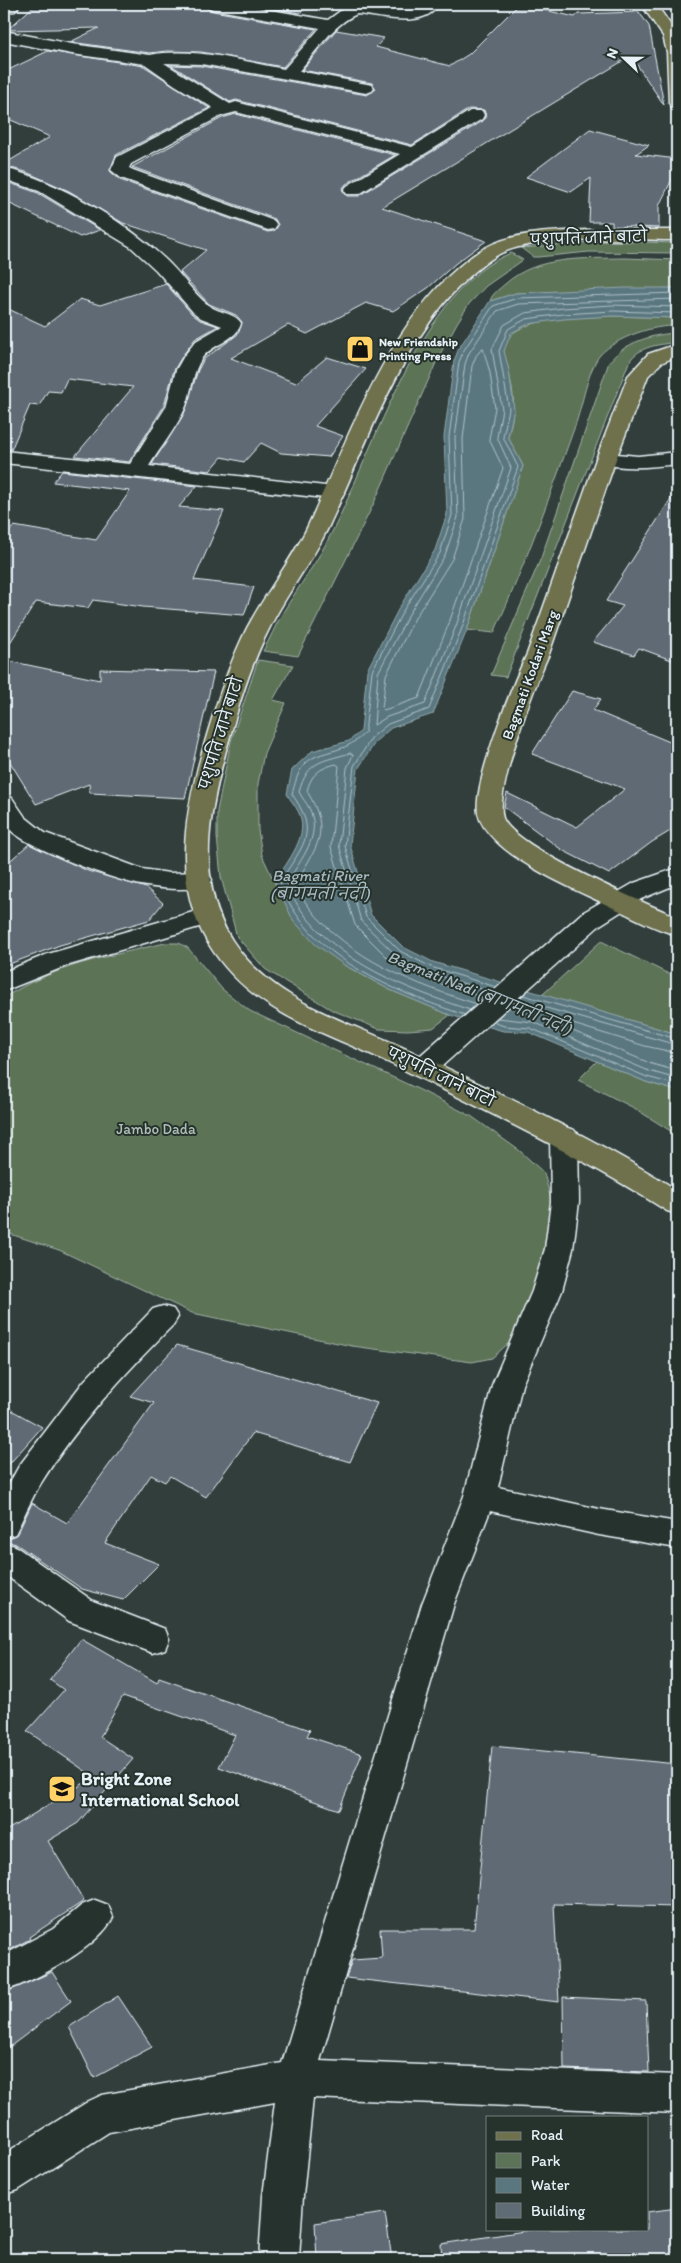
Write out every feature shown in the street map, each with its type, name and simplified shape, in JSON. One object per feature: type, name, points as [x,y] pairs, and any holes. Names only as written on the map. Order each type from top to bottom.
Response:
[{"type":"main road","points":[[648,4],[671,36],[675,52],[677,103]]},
{"type":"main road","name":"पशुपति जाने बाटो","points":[[677,236],[624,234],[534,238],[504,244],[465,270],[434,301],[398,356],[308,548],[259,625],[239,672],[223,719],[202,795],[197,838],[200,880],[208,916],[220,943],[241,970],[264,990],[298,1014],[378,1046],[564,1138],[615,1166],[677,1204]]},
{"type":"main road","name":"Bagmati Kodari Marg","points":[[677,350],[655,356],[646,364],[638,376],[606,459],[538,654],[524,684],[490,794],[490,810],[493,824],[504,836],[534,856],[619,900],[677,927]]},
{"type":"street","points":[[213,4],[331,25]]},
{"type":"street","points":[[288,74],[331,25],[348,12],[356,9],[410,15],[420,13],[432,4]]},
{"type":"street","points":[[4,36],[72,49],[150,60],[161,58],[201,59],[366,88]]},
{"type":"street","points":[[150,60],[226,109]]},
{"type":"street","points":[[268,225],[127,174],[120,170],[123,161],[215,112],[242,108],[382,143],[414,153]]},
{"type":"street","points":[[353,190],[476,115]]},
{"type":"street","points":[[4,173],[44,187],[137,243],[162,266],[200,308],[208,314],[232,323],[231,328],[203,345],[194,356],[186,370],[176,407],[134,471]]},
{"type":"street","points":[[4,457],[334,493]]},
{"type":"street","points":[[606,459],[638,462],[677,458]]},
{"type":"street","points":[[4,803],[16,822],[36,838],[115,870],[140,877],[169,881],[200,880]]},
{"type":"street","points":[[423,1068],[591,919],[619,900],[652,883],[677,876]]},
{"type":"street","points":[[4,982],[57,960],[208,916]]},
{"type":"street","points":[[279,2259],[283,2196],[296,2080],[438,1604],[480,1496],[506,1385],[547,1291],[559,1249],[565,1202],[564,1138]]},
{"type":"street","points":[[4,1525],[34,1468],[78,1409],[123,1355],[163,1317]]},
{"type":"street","points":[[480,1496],[599,1522],[677,1535]]},
{"type":"street","points":[[4,1556],[81,1612],[153,1639]]},
{"type":"street","points":[[4,1974],[66,1941],[95,1917]]},
{"type":"street","points":[[4,2176],[102,2114],[296,2080],[677,2094]]},
{"type":"green space","points":[[602,241],[677,243],[677,253],[589,252],[533,257],[521,248]]},
{"type":"green space","points":[[511,253],[523,260],[486,286],[469,304],[439,356],[374,503],[298,656],[263,651],[282,614],[327,543],[383,418],[426,335],[451,300],[479,271]]},
{"type":"green space","points":[[577,259],[677,260],[677,288],[516,293],[490,301],[494,294],[518,275],[546,263]]},
{"type":"green space","points":[[613,316],[677,318],[677,326],[667,326],[636,333],[616,343],[600,355],[592,369],[575,426],[537,530],[494,633],[467,630],[523,466],[508,437],[514,401],[504,353],[508,338],[518,330],[550,320]]},
{"type":"green space","points":[[677,333],[677,342],[644,349],[633,356],[629,362],[506,677],[491,675],[541,558],[609,362],[623,349],[640,340],[658,335]]},
{"type":"green space","points":[[258,660],[293,665],[273,700],[286,703],[264,753],[258,784],[258,830],[262,855],[280,894],[344,965],[390,990],[450,1015],[433,1028],[408,1030],[379,1029],[332,1010],[265,969],[237,937],[221,877],[217,837],[217,811],[231,741]]},
{"type":"green space","points":[[601,941],[677,978],[677,1034],[542,995]]},
{"type":"green space","name":"Jambo Dada","points":[[165,943],[179,943],[188,948],[222,989],[250,1011],[420,1090],[471,1116],[520,1151],[544,1173],[552,1203],[552,1235],[542,1268],[512,1340],[492,1358],[472,1362],[352,1346],[192,1313],[59,1250],[4,1232],[4,998],[22,987],[61,970]]},
{"type":"green space","points":[[597,1061],[646,1082],[677,1091],[677,1135],[634,1108],[578,1080]]},
{"type":"water","name":"Bagmati River (बागमती नदी)","points":[[625,288],[677,288],[677,318],[613,316],[564,319],[528,324],[511,333],[504,351],[509,370],[514,409],[508,437],[523,466],[467,630],[433,714],[391,728],[376,741],[358,769],[350,845],[371,915],[403,947],[433,962],[677,1034],[677,1091],[646,1082],[528,1032],[503,1031],[450,1015],[390,990],[344,965],[315,944],[293,920],[275,882],[296,848],[302,829],[298,811],[287,794],[292,770],[312,751],[349,741],[361,731],[367,670],[399,608],[435,550],[447,514],[444,437],[454,361],[459,348],[490,301],[516,293]]},
{"type":"building","points":[[36,4],[204,4],[206,8],[213,11],[316,29],[283,67],[201,52],[167,51],[150,53],[70,42],[99,28],[7,30]]},
{"type":"building","points":[[246,4],[311,4],[300,13]]},
{"type":"building","points":[[519,4],[575,17],[578,14],[639,12],[649,26],[664,105],[631,56],[382,207],[486,241],[456,263],[428,288],[393,311],[366,303],[307,334],[288,325],[231,358],[296,383],[327,357],[366,369],[315,426],[343,436],[329,457],[281,453],[261,443],[244,462],[222,457],[210,471],[152,464],[184,414],[198,370],[204,359],[237,335],[242,322],[236,315],[209,304],[180,272],[206,250],[123,223],[69,191],[26,172],[4,166],[4,164],[50,137],[4,117],[4,72],[48,51],[144,66],[209,108],[116,155],[110,171],[120,180],[268,232],[274,231],[278,226],[275,219],[132,167],[222,118],[236,114],[395,155],[346,184],[342,189],[347,196],[359,196],[483,121],[486,116],[484,110],[469,109],[412,145],[236,100],[230,102],[171,65],[201,66],[367,95],[376,89],[372,83],[302,70],[336,30],[384,38],[376,47],[450,66],[469,54]]},
{"type":"building","points":[[590,129],[649,145],[636,154],[677,159],[677,169],[659,206],[659,228],[612,226],[612,222],[589,222],[591,178],[571,192],[526,177]]},
{"type":"building","points":[[4,181],[38,193],[100,230],[80,237],[4,201]]},
{"type":"building","points":[[166,284],[192,314],[200,320],[218,326],[195,339],[183,355],[174,370],[164,406],[129,462],[75,456],[133,387],[67,379],[61,392],[48,391],[39,406],[30,405],[11,450],[4,449],[4,307],[45,326],[80,299],[100,305]]},
{"type":"building","points":[[62,471],[197,486],[179,507],[224,511],[194,580],[254,587],[244,615],[143,607],[93,600],[88,608],[36,602],[4,652],[4,537],[14,526],[96,540],[130,491],[53,482]]},
{"type":"building","points":[[677,489],[677,662],[639,648],[634,655],[593,642],[623,606],[606,601]]},
{"type":"building","points":[[4,660],[100,680],[100,669],[214,672],[185,798],[90,793],[89,784],[36,804],[8,759],[4,757]]},
{"type":"building","points":[[572,691],[601,699],[593,710],[677,745],[677,827],[652,842],[609,874],[562,850],[504,807],[507,793],[577,827],[625,789],[532,754]]},
{"type":"building","points":[[29,844],[88,871],[146,888],[163,903],[149,920],[60,945],[4,966],[4,866]]},
{"type":"building","points":[[177,1345],[377,1403],[350,1462],[253,1433],[206,1497],[170,1476],[165,1482],[151,1475],[105,1543],[159,1564],[123,1600],[82,1589],[16,1544],[4,1540],[17,1535],[32,1503],[67,1523],[154,1403],[130,1396]]},
{"type":"building","points":[[4,1406],[42,1427],[4,1470]]},
{"type":"building","points":[[81,1639],[157,1683],[159,1678],[310,1730],[307,1736],[362,1754],[339,1810],[219,1767],[235,1735],[123,1696],[100,1737],[133,1759],[78,1823],[48,1841],[84,1901],[29,1937],[30,1939],[4,1953],[4,1832],[94,1777],[27,1731],[64,1690],[50,1680]]},
{"type":"building","points":[[492,1746],[677,1764],[677,1907],[554,1904],[559,2002],[346,1978],[352,1960],[382,1958],[380,1929],[474,1929]]},
{"type":"building","points":[[52,1972],[71,2001],[4,2051],[4,1993]]},
{"type":"building","points":[[118,1996],[152,2047],[94,2078],[69,2027]]},
{"type":"building","points":[[563,1997],[646,2001],[649,2072],[564,2069]]},
{"type":"building","points":[[677,2208],[677,2259],[442,2259],[441,2244],[531,2230],[648,2230],[648,2212]]},
{"type":"building","points":[[385,2213],[392,2259],[317,2259],[315,2223]]},
{"type":"place","name":"New Friendship Printing Press","points":[[360,349]]},
{"type":"place","name":"Bright Zone International School","points":[[62,1789]]},
{"type":"water label","name":"Bagmati Nadi (बागमती नदी)","points":[[480,992]]}]
